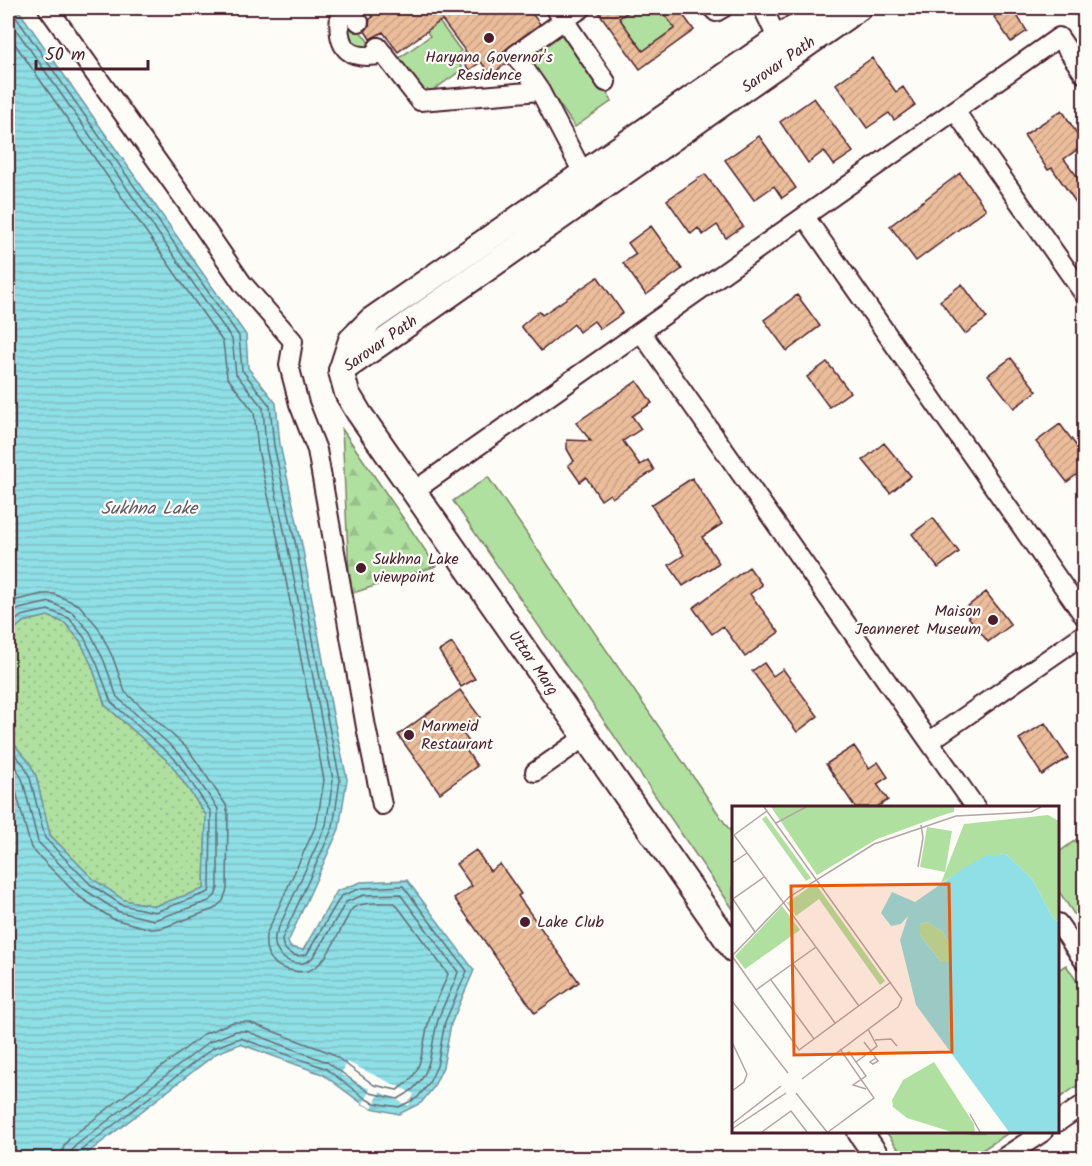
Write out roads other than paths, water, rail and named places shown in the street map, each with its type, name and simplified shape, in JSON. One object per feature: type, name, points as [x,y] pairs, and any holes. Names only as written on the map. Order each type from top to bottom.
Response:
[{"type":"main road","name":"Sarovar Path","points":[[341,371],[351,340],[371,320],[822,8]]},
{"type":"main road","name":"Sarovar Path","points":[[341,371],[859,8]]},
{"type":"main road","name":"Uttar Marg","points":[[341,371],[347,393],[358,413],[732,947]]},
{"type":"main road","points":[[861,1133],[878,1158]]},
{"type":"street","points":[[48,8],[242,283],[293,341],[290,365],[299,404],[317,450],[382,805]]},
{"type":"street","points":[[582,8],[559,14],[515,55],[540,91],[583,173]]},
{"type":"street","points":[[712,8],[716,12],[723,8]]},
{"type":"street","points":[[763,8],[777,38]]},
{"type":"street","points":[[359,22],[347,9],[340,16],[339,35],[343,47],[359,57],[370,57],[381,51],[420,101],[540,91]]},
{"type":"street","points":[[559,14],[606,82]]},
{"type":"street","points":[[414,491],[1059,37],[1084,74]]},
{"type":"street","points":[[955,111],[1084,294]]},
{"type":"street","points":[[805,217],[1084,616]]},
{"type":"street","points":[[642,332],[975,806]]},
{"type":"street","points":[[930,741],[1084,634]]},
{"type":"street","points":[[535,772],[585,737]]},
{"type":"street","points":[[1059,924],[1084,961]]},
{"type":"street","points":[[1059,1121],[1084,1104]]},
{"type":"street","points":[[1003,1158],[1040,1133]]},
{"type":"water","name":"Sukhna Lake","points":[[8,8],[17,8],[246,335],[248,368],[276,403],[280,445],[302,545],[347,779],[339,829],[288,942],[290,947],[303,950],[337,891],[361,882],[407,880],[474,970],[451,1024],[443,1067],[433,1088],[421,1103],[399,1114],[363,1104],[322,1074],[240,1044],[217,1053],[81,1158],[8,1158],[8,737],[29,762],[36,776],[50,835],[93,879],[124,900],[155,906],[204,889],[206,815],[171,764],[105,705],[92,666],[80,641],[65,623],[48,616],[23,622],[8,635]]},
{"type":"place","name":"Haryana Governor's Residence","points":[[489,38]]},
{"type":"place","name":"Sukhna Lake viewpoint","points":[[361,568]]},
{"type":"place","name":"Maison Jeanneret Museum","points":[[993,620]]},
{"type":"place","name":"Marmeid Restaurant","points":[[409,735]]},
{"type":"place","name":"Lake Club","points":[[525,922]]}]
